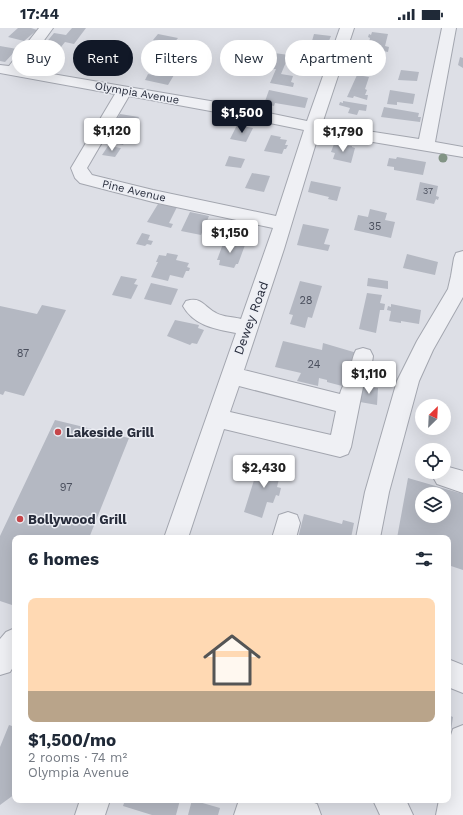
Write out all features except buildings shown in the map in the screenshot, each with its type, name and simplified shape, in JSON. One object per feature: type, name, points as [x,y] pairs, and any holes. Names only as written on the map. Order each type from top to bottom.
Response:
[{"type":"street","points":[[7,70],[46,28]]},
{"type":"street","name":"Dewey Road","points":[[183,535],[216,418],[284,224],[313,127],[347,28]]},
{"type":"street","points":[[426,146],[449,28]]},
{"type":"street","name":"Olympia Avenue","points":[[7,70],[216,107],[313,127],[463,152]]},
{"type":"street","name":"Pine Avenue","points":[[124,91],[79,168],[81,174],[86,179],[153,196],[284,224]]},
{"type":"street","points":[[369,535],[377,492],[408,381],[424,347],[457,290],[461,276],[463,258]]},
{"type":"street","points":[[193,306],[211,320],[248,328]]},
{"type":"street","points":[[216,418],[340,447],[348,405],[353,386],[359,376],[363,356]]},
{"type":"street","points":[[231,375],[348,405]]},
{"type":"street","points":[[0,662],[12,645]]},
{"type":"street","points":[[451,674],[463,678]]},
{"type":"street","points":[[451,815],[457,787],[463,739]]},
{"type":"street","points":[[90,815],[94,803]]},
{"type":"street","points":[[310,815],[312,803]]},
{"type":"street","points":[[390,803],[398,815]]},
{"type":"street","points":[[247,809],[281,807],[306,815]]},
{"type":"place","name":"Lakeside Grill","points":[[58,432]]},
{"type":"place","name":"Bollywood Grill","points":[[20,519]]}]
